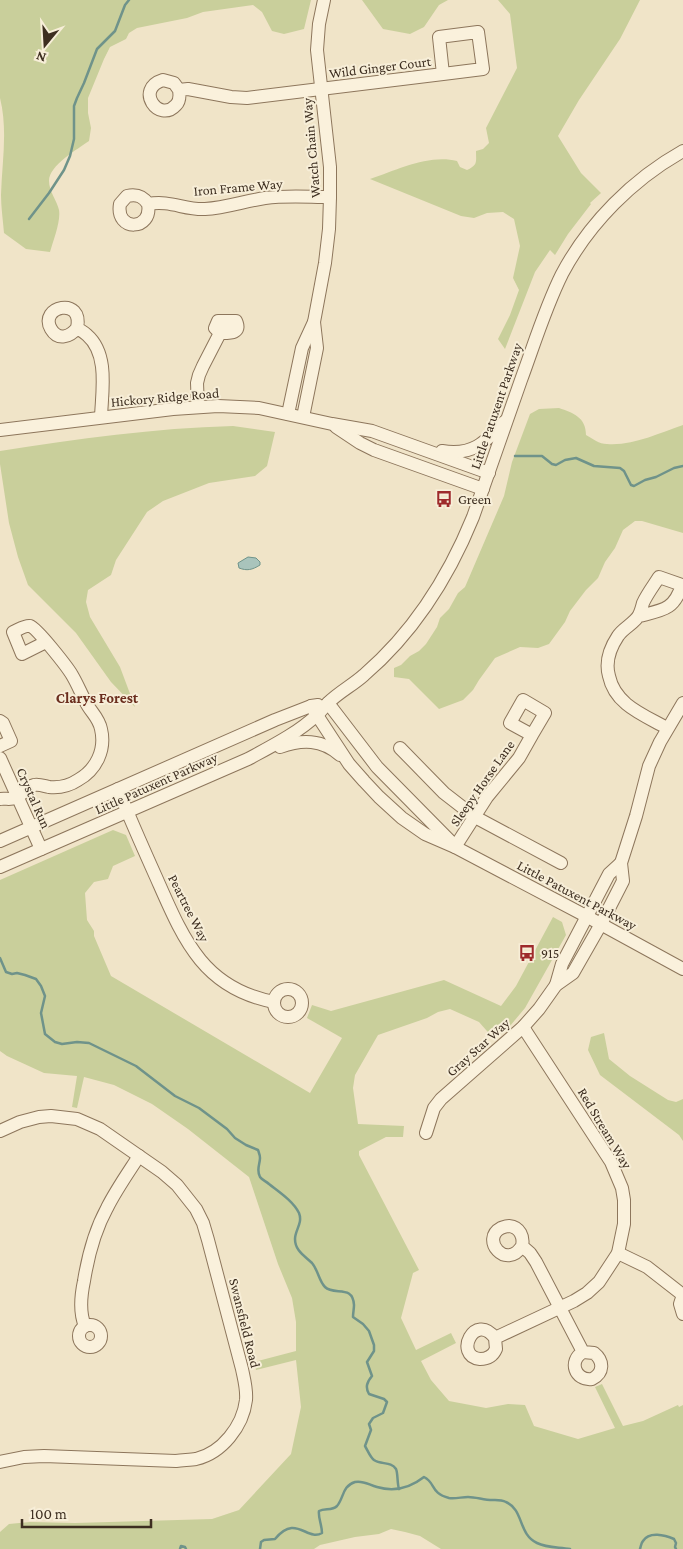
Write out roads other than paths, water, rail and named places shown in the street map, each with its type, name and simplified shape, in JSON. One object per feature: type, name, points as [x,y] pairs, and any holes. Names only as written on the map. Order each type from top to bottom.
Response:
[{"type":"street","name":"Watch Chain Way","points":[[288,414],[302,348],[314,322],[325,263],[330,196],[328,140],[317,50],[317,36],[324,0]]},
{"type":"street","name":"Wild Ginger Court","points":[[179,90],[188,89],[247,98],[443,74]]},
{"type":"street","name":"Little Patuxent Parkway","points":[[0,841],[118,789],[328,703],[365,674],[404,635],[422,612],[452,563],[473,517],[548,305],[570,260],[594,227],[621,197],[656,168],[683,151]]},
{"type":"street","name":"Iron Frame Way","points":[[148,204],[158,202],[204,209],[267,198],[330,196]]},
{"type":"street","name":"Watch Chain Way","points":[[303,417],[317,348],[314,322]]},
{"type":"street","points":[[77,328],[88,335],[101,360],[102,417]]},
{"type":"street","points":[[198,407],[197,383],[199,375],[220,334]]},
{"type":"street","name":"Hickory Ridge Road","points":[[0,430],[198,407],[259,408],[372,431],[488,472]]},
{"type":"street","points":[[420,448],[453,453],[474,449],[490,438],[508,416]]},
{"type":"street","name":"Hickory Ridge Road","points":[[332,424],[374,450],[483,488]]},
{"type":"street","points":[[639,616],[618,635],[609,654],[607,663],[608,674],[615,693],[622,701],[667,728]]},
{"type":"street","points":[[0,798],[13,799],[36,785],[61,787],[79,780],[93,768],[102,750],[102,730],[99,722],[88,706],[68,668],[46,642]]},
{"type":"street","name":"Little Patuxent Parkway","points":[[328,703],[377,767],[456,847]]},
{"type":"street","points":[[621,863],[649,766],[667,728],[683,703]]},
{"type":"street","name":"Little Patuxent Parkway","points":[[0,867],[248,759],[287,737],[314,710]]},
{"type":"street","name":"Little Patuxent Parkway","points":[[314,710],[350,764],[379,797],[402,818],[425,834],[456,847],[683,969]]},
{"type":"street","points":[[0,721],[3,723],[11,741],[0,746]]},
{"type":"street","name":"Sleepy Horse Lane","points":[[456,847],[488,797],[519,758],[532,735]]},
{"type":"street","points":[[248,759],[291,743],[310,741],[333,749],[350,764]]},
{"type":"street","points":[[400,748],[444,793],[475,818],[561,863]]},
{"type":"street","name":"Crystal Run","points":[[0,758],[42,849]]},
{"type":"street","name":"Peartree Way","points":[[118,789],[179,928],[197,956],[207,969],[222,981],[258,999],[274,1002]]},
{"type":"street","name":"Gray Star Way","points":[[426,1133],[434,1108],[441,1099],[523,1027],[539,1009],[556,985],[562,964],[609,874],[621,863]]},
{"type":"street","name":"Gray Star Way","points":[[556,985],[573,973],[601,924],[623,881],[621,863]]},
{"type":"street","name":"Red Stream Way","points":[[495,1338],[574,1302],[587,1293],[599,1282],[618,1253],[623,1236],[625,1210],[622,1188],[617,1174],[523,1027]]},
{"type":"street","name":"Swansfield Road","points":[[0,1131],[20,1122],[51,1116],[66,1116],[90,1123],[162,1172],[177,1185],[196,1209],[203,1223],[246,1387],[246,1400],[240,1421],[228,1440],[206,1456],[176,1461],[44,1456],[24,1457],[0,1462]]},
{"type":"street","points":[[85,1326],[82,1319],[81,1305],[85,1274],[92,1244],[106,1209],[139,1156]]},
{"type":"street","points":[[522,1246],[536,1262],[583,1352]]},
{"type":"street","points":[[618,1253],[647,1267],[683,1295],[680,1304],[683,1314]]},
{"type":"water","points":[[248,557],[256,558],[260,565],[250,570],[239,568],[238,563]]},
{"type":"waterway","points":[[29,219],[64,170],[74,139],[74,106],[77,98],[97,49],[115,31],[125,5],[129,0]]},
{"type":"waterway","points":[[515,456],[542,456],[556,465],[565,460],[576,458],[594,466],[620,468],[624,471],[631,485],[634,486],[674,468],[683,466]]},
{"type":"waterway","points":[[0,958],[6,972],[17,973],[36,979],[41,986],[45,996],[41,1013],[45,1034],[55,1042],[62,1044],[89,1043],[136,1066],[175,1096],[199,1108],[227,1129],[235,1138],[258,1150],[260,1177],[290,1201],[299,1213],[300,1220],[295,1236],[297,1247],[312,1263],[325,1287],[333,1291],[347,1292],[350,1295],[354,1305],[353,1317],[369,1331],[374,1351],[367,1362],[372,1376],[368,1382],[367,1389],[369,1394],[384,1399],[387,1402],[383,1413],[373,1418],[369,1424],[371,1430],[365,1446],[374,1460],[391,1465],[396,1469],[399,1489]]},
{"type":"waterway","points":[[260,1549],[261,1542],[275,1539],[289,1528],[317,1535],[322,1533],[319,1511],[337,1506],[345,1489],[355,1482],[396,1489],[413,1484],[424,1477],[428,1479],[436,1491],[449,1498],[471,1497],[506,1502],[516,1511],[531,1539],[545,1546],[570,1549]]},
{"type":"waterway","points":[[640,1549],[646,1538],[653,1535],[674,1539],[676,1549]]},
{"type":"waterway","points":[[180,1549],[181,1546],[186,1549]]},
{"type":"place","name":"Green","points":[[444,499]]},
{"type":"place","name":"915","points":[[527,953]]},
{"type":"district","name":"Clarys Forest","points":[[97,698]]}]
